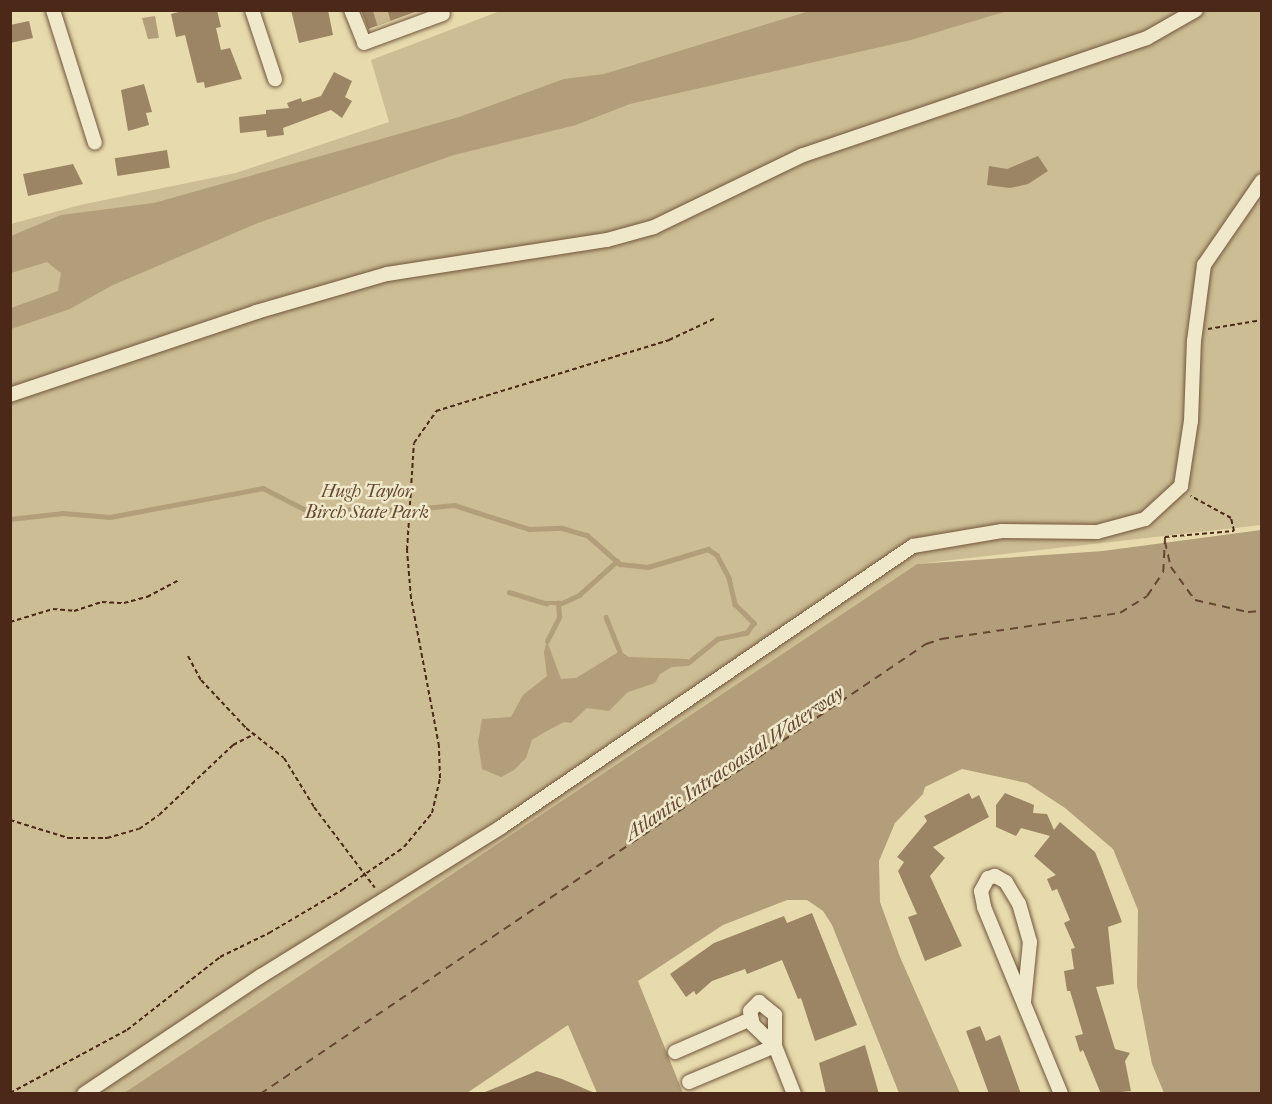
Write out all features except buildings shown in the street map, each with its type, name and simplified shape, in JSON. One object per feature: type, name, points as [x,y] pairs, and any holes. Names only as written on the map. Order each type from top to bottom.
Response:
[{"type":"street","points":[[53,10],[95,143]]},
{"type":"street","points":[[252,10],[275,79]]},
{"type":"street","points":[[351,10],[364,43],[386,29],[443,14]]},
{"type":"street","points":[[10,395],[256,312],[387,274],[607,240],[654,227],[803,155],[1147,38],[1196,10]]},
{"type":"street","points":[[84,1094],[501,827],[913,546],[1002,531],[1096,532],[1145,519],[1181,481],[1191,421],[1196,328],[1204,265],[1262,181]]},
{"type":"street","points":[[1024,1002],[1030,942],[1019,904],[1006,882],[995,876],[988,878],[981,891],[984,907],[1061,1094]]},
{"type":"street","points":[[775,1046],[776,1015],[772,1009],[759,1002],[752,1005],[751,1019],[775,1046],[794,1094]]},
{"type":"street","points":[[675,1052],[751,1019]]},
{"type":"street","points":[[689,1082],[775,1046]]},
{"type":"path","points":[[10,1094],[127,1030],[220,957],[269,933],[365,874],[404,847],[432,813],[440,778],[439,746],[411,598],[408,559],[414,443],[436,411],[669,340],[716,318]]},
{"type":"path","points":[[1196,328],[1214,329],[1262,320]]},
{"type":"path","points":[[1165,537],[1234,531],[1231,518],[1194,500],[1181,481]]},
{"type":"path","points":[[10,622],[53,609],[74,611],[102,602],[124,603],[147,597],[179,580]]},
{"type":"path","points":[[188,656],[201,680],[255,734],[284,758],[314,807],[384,900]]},
{"type":"path","points":[[10,820],[68,838],[107,838],[138,829],[159,815],[233,745],[255,734]]},
{"type":"green space","name":"Hugh Taylor Birch State Park","points":[[500,11],[1261,11],[1261,525],[917,564],[124,1093],[11,1094],[11,224],[80,205],[236,173],[389,122],[371,60]]},
{"type":"water","points":[[813,10],[1007,11],[911,40],[630,104],[576,125],[454,155],[258,223],[111,286],[70,309],[11,329],[11,308],[58,291],[61,273],[47,262],[11,273],[11,236],[61,215],[154,203],[459,117],[564,79],[604,74]]},
{"type":"water","points":[[155,16],[159,38],[148,39],[142,18]]},
{"type":"water","name":"Atlantic Intracoastal Waterway","points":[[1261,530],[1261,1093],[1164,1093],[1152,1064],[1137,986],[1138,910],[1113,849],[1065,808],[1027,783],[962,769],[925,787],[923,794],[895,823],[879,861],[880,902],[900,957],[960,1093],[899,1093],[832,925],[823,911],[807,900],[787,900],[723,925],[638,981],[683,1093],[597,1093],[568,1025],[467,1093],[124,1093],[917,564],[1103,551]]},
{"type":"water","points":[[547,641],[561,679],[576,678],[620,651],[629,657],[688,659],[688,666],[672,667],[660,674],[655,683],[628,692],[609,711],[587,708],[571,723],[564,722],[543,733],[532,740],[526,758],[514,770],[501,777],[482,769],[478,742],[482,719],[511,717],[523,695],[547,676],[544,652]]},
{"type":"waterway","points":[[10,519],[63,513],[110,517],[263,488],[304,509],[401,510]]},
{"type":"waterway","points":[[415,509],[454,505],[529,529],[562,528],[587,535],[620,564],[648,567],[708,549],[717,555],[729,578],[735,604],[754,623],[747,633],[718,639],[688,663]]},
{"type":"waterway","points":[[509,592],[546,603],[562,603],[579,595],[617,561]]},
{"type":"waterway","points":[[547,641],[559,617],[558,603]]},
{"type":"waterway","points":[[606,617],[620,651]]},
{"type":"ferry route","points":[[260,1094],[926,644],[941,639],[1120,613],[1147,596],[1163,572],[1165,537]]},
{"type":"ferry route","points":[[1165,541],[1171,567],[1195,600],[1248,612],[1262,611]]},
{"type":"tunnel","points":[[380,10],[384,23]]}]
